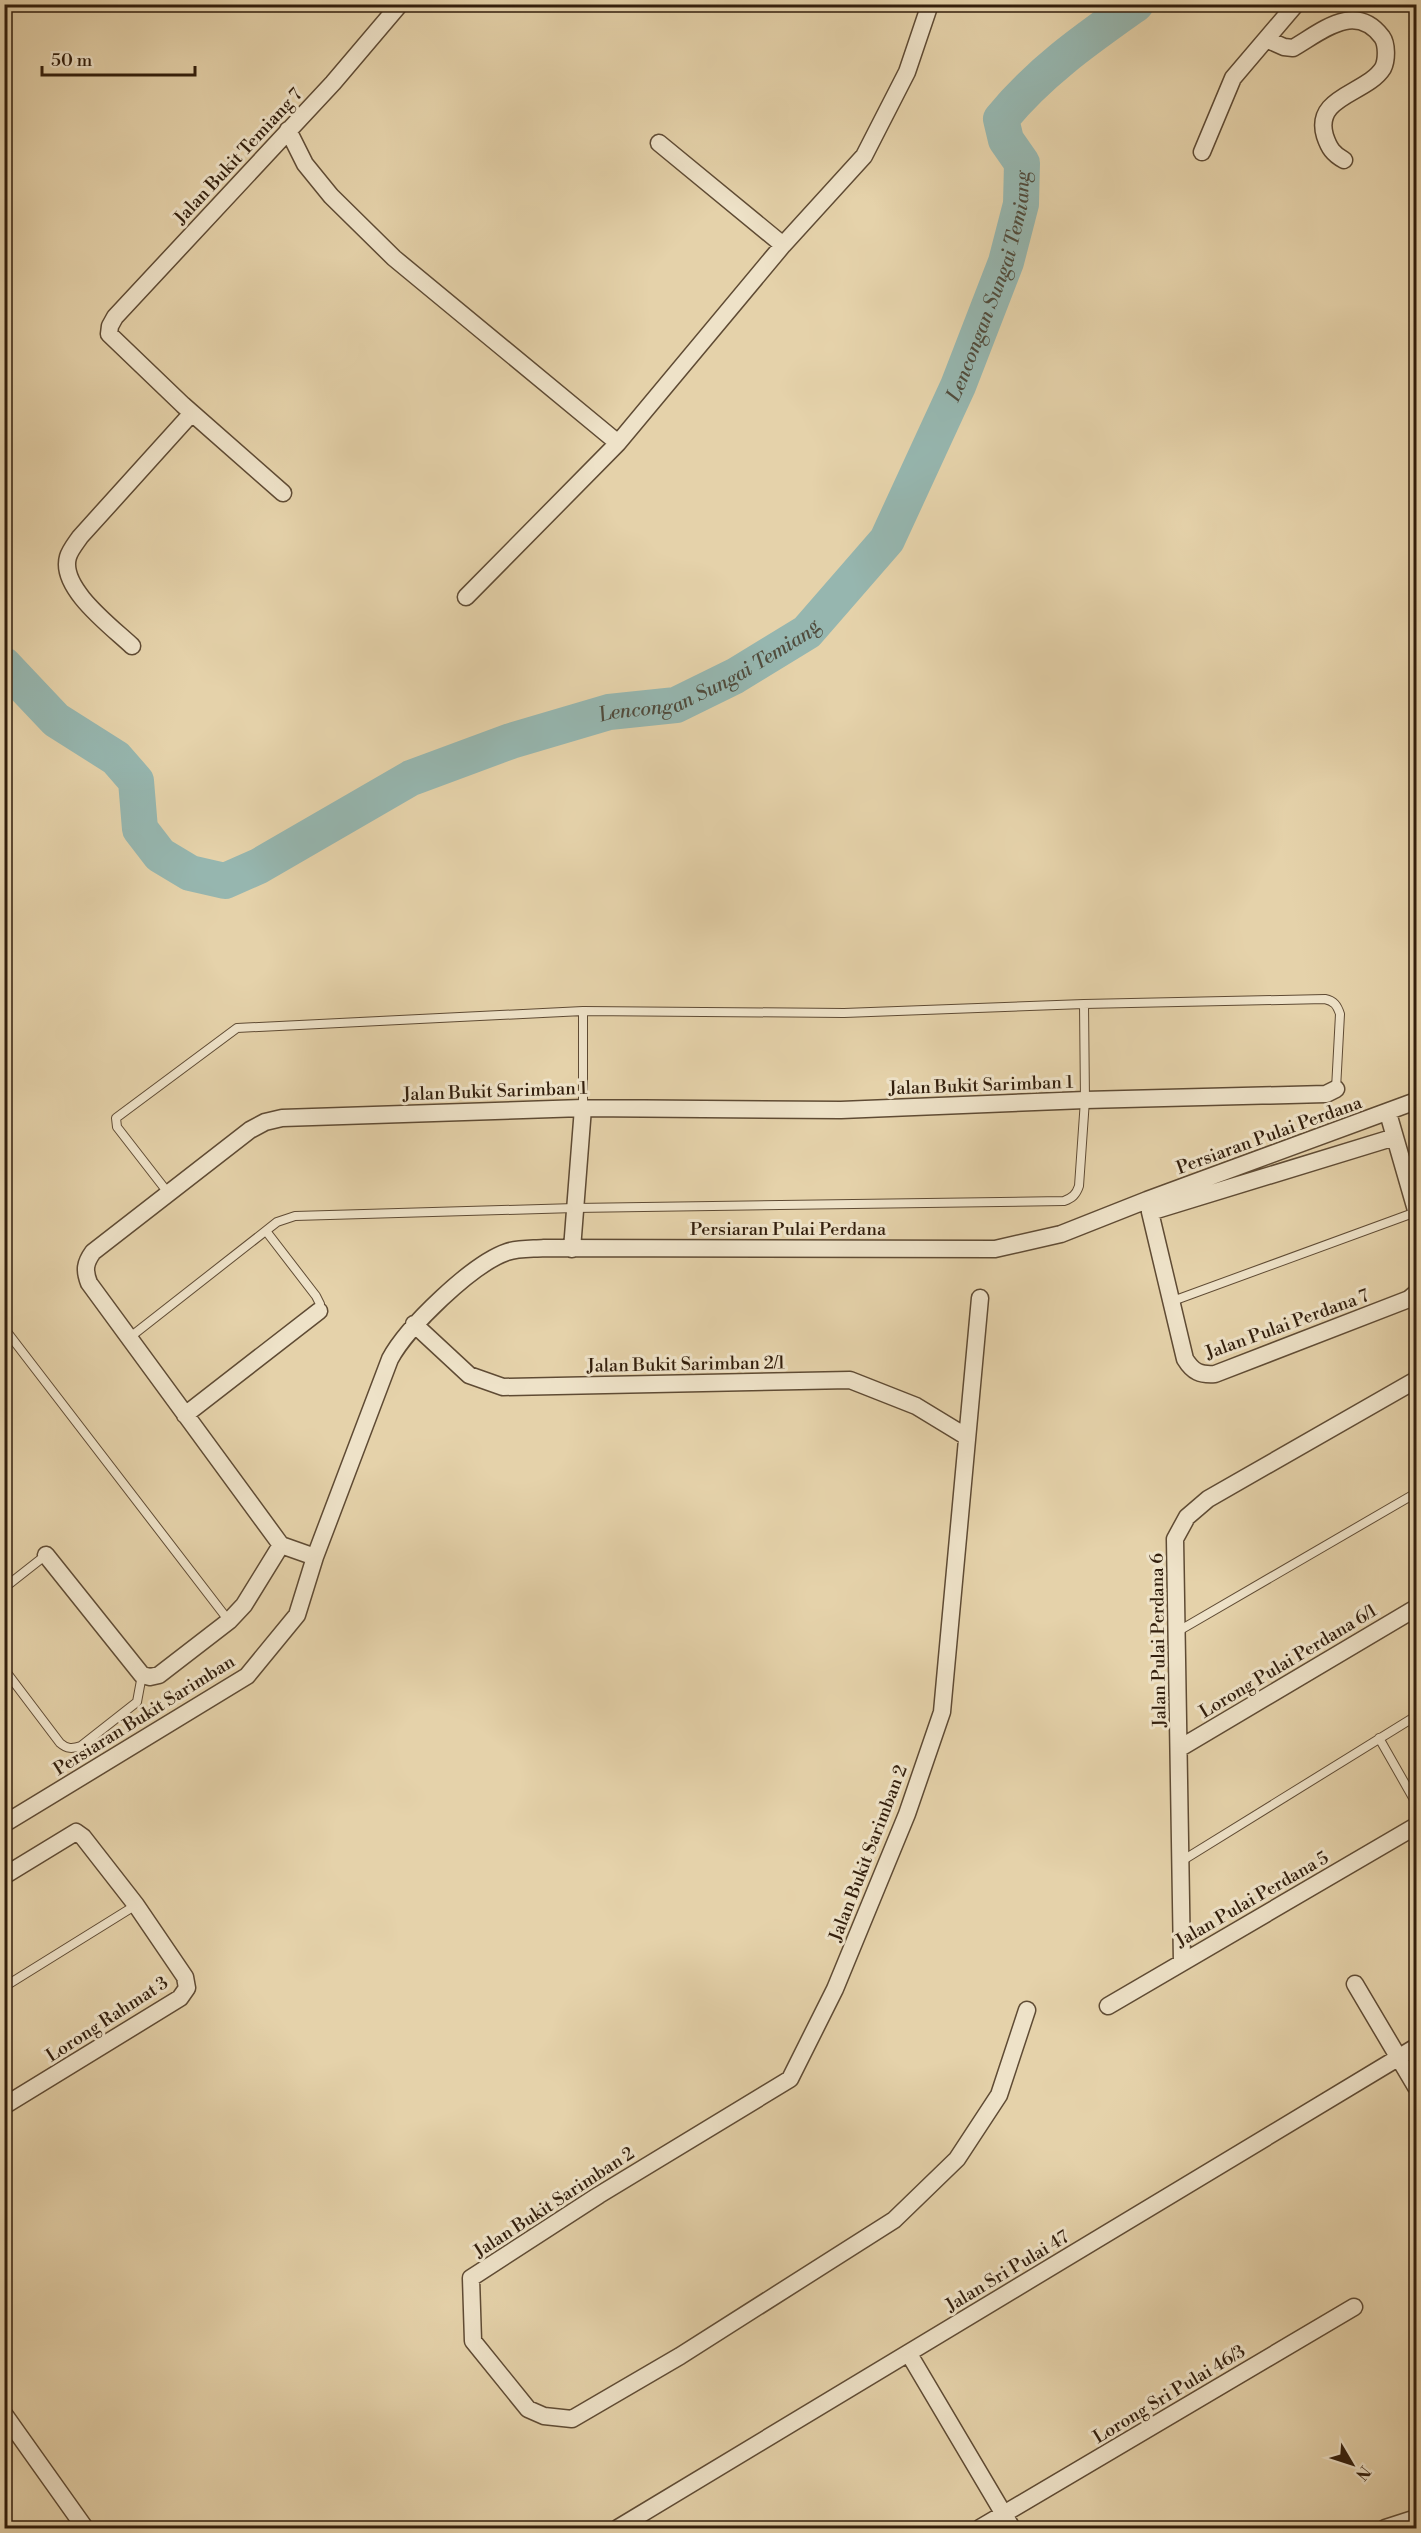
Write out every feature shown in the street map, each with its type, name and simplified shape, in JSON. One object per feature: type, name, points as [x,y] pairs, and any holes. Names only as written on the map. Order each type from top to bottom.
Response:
[{"type":"street","name":"Jalan Bukit Temiang 7","points":[[192,413],[109,334],[110,326],[115,317],[333,83],[400,4]]},
{"type":"street","points":[[466,597],[618,443],[783,245],[864,156],[907,72],[930,4]]},
{"type":"street","points":[[1202,152],[1233,78],[1296,4]]},
{"type":"street","points":[[1266,39],[1284,47],[1293,48],[1342,20],[1360,20],[1370,25],[1383,39],[1386,56],[1384,66],[1373,80],[1330,105],[1324,116],[1323,130],[1328,144],[1334,155],[1344,160]]},
{"type":"street","points":[[288,130],[305,164],[331,196],[394,258],[618,443]]},
{"type":"street","points":[[659,143],[783,245]]},
{"type":"street","points":[[132,646],[77,593],[68,575],[68,557],[80,537],[192,413],[283,493]]},
{"type":"street","name":"Jalan Bukit Sarimban 1","points":[[281,1545],[89,1283],[85,1272],[86,1261],[93,1252],[249,1130],[265,1122],[282,1118],[583,1108],[841,1110],[1085,1100],[1326,1094],[1336,1089]]},
{"type":"street","name":"Persiaran Pulai Perdana","points":[[315,1557],[398,1342],[414,1324],[477,1269],[507,1252],[572,1249],[995,1249],[1061,1234],[1416,1101]]},
{"type":"street","points":[[572,1249],[583,1108]]},
{"type":"street","points":[[1388,1113],[1416,1211]]},
{"type":"street","name":"Jalan Pulai Perdana 7","points":[[1395,1137],[1150,1212],[1185,1359],[1191,1370],[1202,1375],[1215,1374],[1408,1299],[1416,1293]]},
{"type":"street","points":[[967,1437],[980,1298]]},
{"type":"street","points":[[186,1415],[319,1311]]},
{"type":"street","name":"Jalan Bukit Sarimban 2/1","points":[[414,1324],[468,1375],[503,1387],[850,1380],[916,1406],[967,1437]]},
{"type":"street","name":"Jalan Pulai Perdana 6","points":[[1182,1962],[1175,1539],[1187,1517],[1208,1499],[1416,1380]]},
{"type":"street","name":"Jalan Bukit Sarimban 2","points":[[967,1437],[942,1712],[907,1814],[835,1989],[790,2079],[599,2195],[471,2278],[473,2341],[528,2409],[544,2416],[572,2419],[680,2356],[894,2220],[957,2159],[999,2095],[1027,2010]]},
{"type":"street","points":[[46,1555],[142,1675],[150,1677],[159,1675],[229,1621],[244,1605],[281,1545],[315,1557]]},
{"type":"street","name":"Persiaran Bukit Sarimban","points":[[4,1824],[247,1676],[297,1615],[315,1557]]},
{"type":"street","name":"Lorong Pulai Perdana 6/1","points":[[1180,1748],[1416,1608]]},
{"type":"street","name":"Jalan Pulai Perdana 5","points":[[1108,2007],[1416,1826]]},
{"type":"street","name":"Lorong Rahmat 3","points":[[4,1876],[76,1832],[83,1837],[136,1905],[185,1977],[187,1988],[180,1998],[4,2106]]},
{"type":"street","points":[[1355,1984],[1416,2087]]},
{"type":"street","name":"Jalan Sri Pulai 47","points":[[618,2529],[1416,2047]]},
{"type":"street","name":"Lorong Sri Pulai 46/3","points":[[980,2529],[1008,2521],[1353,2307]]},
{"type":"street","points":[[909,2354],[1008,2521]]},
{"type":"street","points":[[8,2426],[85,2529]]},
{"type":"street","points":[[1385,2529],[1416,2518]]},
{"type":"lane","points":[[169,1194],[117,1127],[116,1118],[237,1028],[583,1011],[844,1013],[1084,1004],[1325,999],[1338,1006],[1340,1014],[1336,1089]]},
{"type":"lane","points":[[129,1338],[277,1222],[295,1216],[575,1208],[1064,1201],[1076,1193],[1078,1186],[1085,1100],[1084,1004]]},
{"type":"lane","points":[[583,1011],[583,1108]]},
{"type":"lane","points":[[1170,1302],[1416,1211]]},
{"type":"lane","points":[[266,1231],[316,1296],[320,1304],[319,1311]]},
{"type":"lane","points":[[4,1328],[229,1621]]},
{"type":"lane","points":[[1175,1633],[1416,1493]]},
{"type":"lane","points":[[4,1588],[46,1555]]},
{"type":"lane","points":[[4,1669],[60,1743],[73,1749],[81,1746],[137,1702],[142,1675]]},
{"type":"lane","points":[[1180,1862],[1416,1716]]},
{"type":"lane","points":[[1379,1738],[1416,1803]]},
{"type":"lane","points":[[4,1987],[136,1905]]},
{"type":"waterway","name":"Lencongan Sungai Temiang","points":[[4,665],[56,720],[116,758],[136,781],[140,829],[160,855],[190,873],[225,881],[259,866],[411,778],[511,741],[609,712],[676,705],[735,676],[807,632],[887,540],[958,386],[1006,262],[1021,204],[1022,163],[1006,140],[1001,119],[1048,71],[1136,4]]}]
